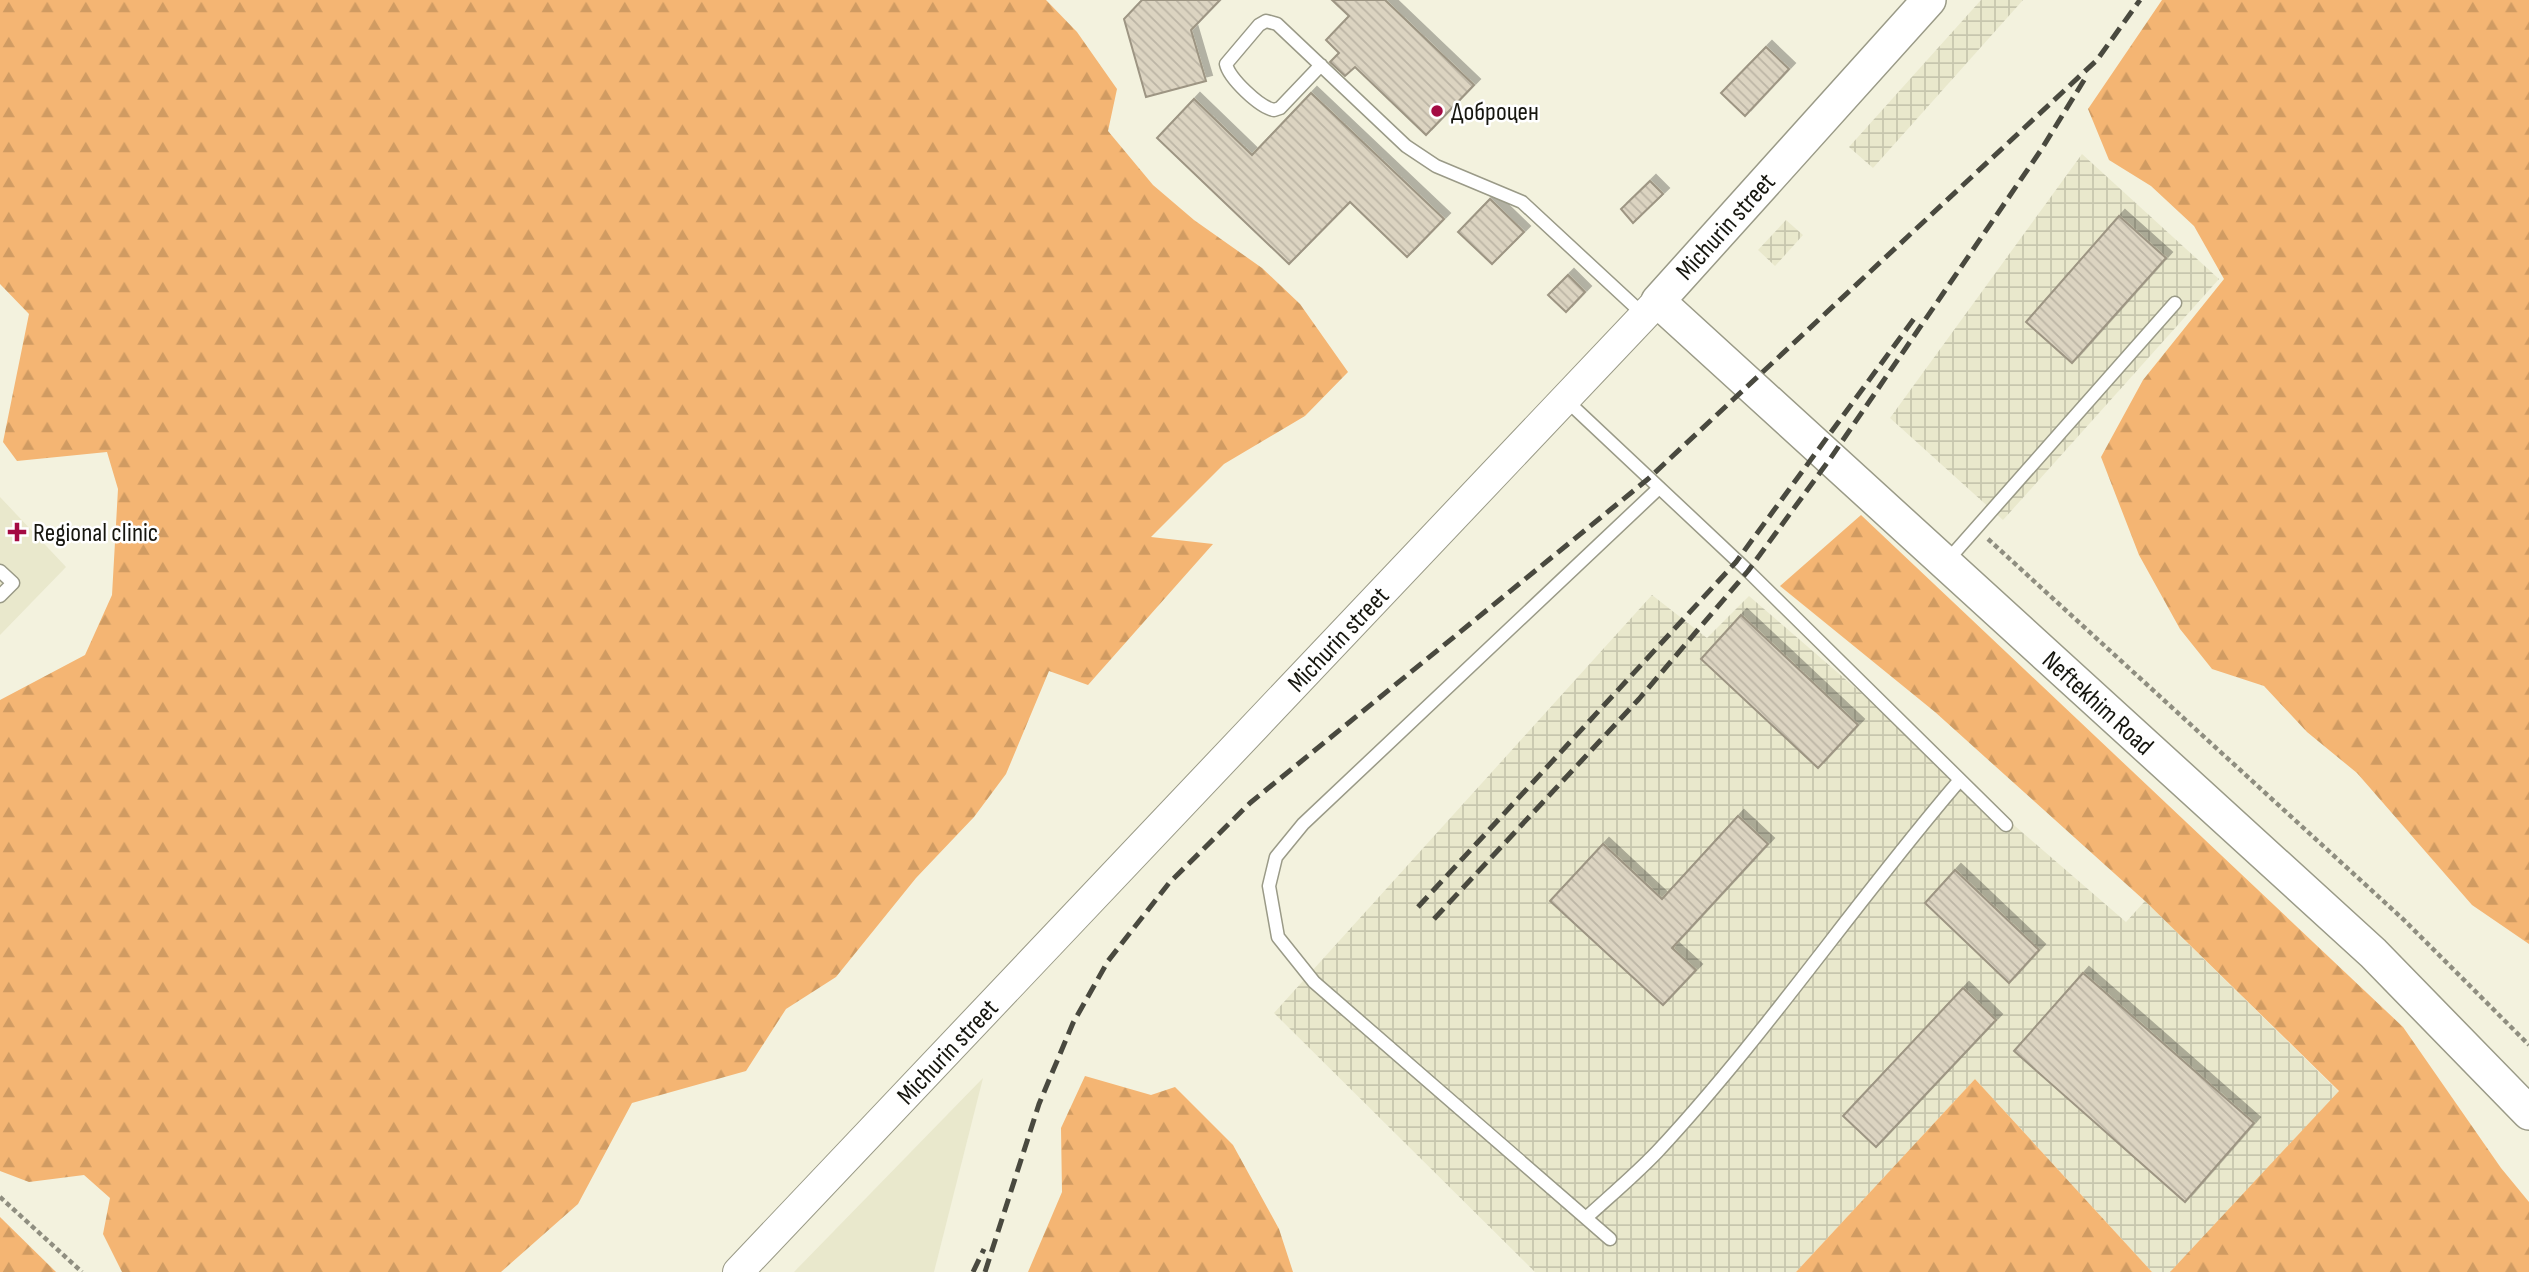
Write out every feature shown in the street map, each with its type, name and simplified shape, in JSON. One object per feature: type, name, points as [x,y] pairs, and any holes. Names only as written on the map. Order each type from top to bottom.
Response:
[{"type":"main road","name":"Michurin street","points":[[1651,308],[1926,1]]},
{"type":"main road","name":"Neftekhim Road","points":[[1651,308],[1944,564],[2373,954],[2529,1113]]},
{"type":"street","name":"Michurin street","points":[[738,1272],[1651,308]]},
{"type":"lane","points":[[1321,65],[1274,110],[1263,104],[1238,81],[1226,64],[1227,58],[1266,21],[1277,24],[1419,156],[1436,166],[1513,196],[1651,308]]},
{"type":"lane","points":[[1944,564],[2175,303]]},
{"type":"lane","points":[[1565,399],[1748,571],[2006,825]]},
{"type":"lane","points":[[1610,1239],[1314,982],[1278,937],[1269,886],[1276,857],[1303,824],[1659,488]]},
{"type":"lane","points":[[0,571],[13,583],[0,596]]},
{"type":"lane","points":[[1587,1217],[1656,1153],[1782,1005],[1895,856],[1959,781]]},
{"type":"path","points":[[1976,528],[2404,920],[2529,1045]]},
{"type":"path","points":[[0,1197],[82,1272]]},
{"type":"shaded area","points":[[1981,0],[2023,0],[1873,168],[1849,147]]},
{"type":"shaded area","points":[[2082,154],[2219,279],[2003,520],[1890,418]]},
{"type":"shaded area","points":[[1786,220],[1803,235],[1775,266],[1758,250]]},
{"type":"shaded area","name":"Regional clinic","points":[[0,497],[66,567],[0,635]]},
{"type":"shaded area","points":[[1652,595],[1707,638],[1749,596],[2126,922],[2145,901],[2339,1092],[2170,1272],[2152,1272],[1975,1079],[1796,1272],[1535,1272],[1274,1013]]},
{"type":"shaded area","points":[[983,1078],[934,1272],[794,1272]]},
{"type":"green space","points":[[0,0],[1046,0],[1077,32],[1117,89],[1108,131],[1153,185],[1194,220],[1262,268],[1300,304],[1348,372],[1305,416],[1224,464],[1151,537],[1213,544],[1088,685],[1049,671],[1006,774],[974,817],[916,878],[836,977],[786,1009],[746,1071],[632,1103],[578,1204],[501,1272],[122,1272],[103,1234],[110,1198],[84,1175],[29,1182],[0,1171],[0,700],[85,655],[112,595],[118,489],[107,452],[17,461],[3,442],[29,314],[0,284]]},
{"type":"green space","points":[[2162,0],[2529,0],[2529,944],[2472,905],[2357,773],[2307,732],[2264,686],[2212,669],[2180,629],[2139,555],[2101,457],[2143,380],[2224,279],[2194,226],[2151,186],[2109,160],[2088,109]]},
{"type":"green space","points":[[1861,515],[2403,1027],[2501,1168],[2529,1202],[2529,1272],[2170,1272],[2339,1091],[2145,901],[1935,712],[1780,586]]},
{"type":"green space","points":[[1085,1076],[1151,1095],[1175,1087],[1233,1145],[1279,1229],[1293,1272],[1028,1272],[1062,1192],[1061,1128]]},
{"type":"green space","points":[[1975,1079],[2152,1272],[1796,1272]]},
{"type":"green space","points":[[0,1217],[56,1272],[0,1272]]},
{"type":"building","points":[[1142,0],[1220,0],[1191,30],[1206,81],[1146,97],[1124,19]]},
{"type":"building","points":[[1332,0],[1385,0],[1474,85],[1426,135],[1355,67],[1345,76],[1330,62],[1339,53],[1326,40],[1349,16]]},
{"type":"building","points":[[1766,47],[1789,69],[1745,116],[1721,93]]},
{"type":"building","points":[[1311,93],[1444,219],[1407,257],[1350,202],[1289,264],[1157,138],[1194,99],[1252,155]]},
{"type":"building","points":[[1650,181],[1663,194],[1633,223],[1621,209]]},
{"type":"building","points":[[1490,199],[1524,232],[1492,264],[1458,232]]},
{"type":"building","points":[[2119,216],[2166,258],[2072,363],[2026,322]]},
{"type":"building","points":[[1568,275],[1585,292],[1566,312],[1548,295]]},
{"type":"building","points":[[1741,615],[1858,725],[1818,768],[1701,659]]},
{"type":"building","points":[[1738,816],[1768,844],[1672,948],[1696,970],[1663,1005],[1550,901],[1603,844],[1662,899]]},
{"type":"building","points":[[1955,870],[2039,950],[2009,983],[1925,903]]},
{"type":"building","points":[[2083,973],[2254,1123],[2185,1202],[2014,1051]]},
{"type":"building","points":[[1963,988],[1996,1020],[1876,1147],[1843,1116]]},
{"type":"railway","points":[[985,1272],[1039,1104],[1073,1023],[1108,961],[1169,883],[1250,803],[1648,479],[2097,60],[2140,0]]},
{"type":"railway","points":[[1434,919],[1639,699],[1748,571],[1830,459],[2041,150],[2086,77]]},
{"type":"railway","points":[[1418,907],[1736,562],[1916,316]]},
{"type":"railway","points":[[973,1272],[984,1249]]},
{"type":"place","name":"Доброцен","points":[[1437,111]]},
{"type":"place","name":"Regional clinic","points":[[17,532]]}]
